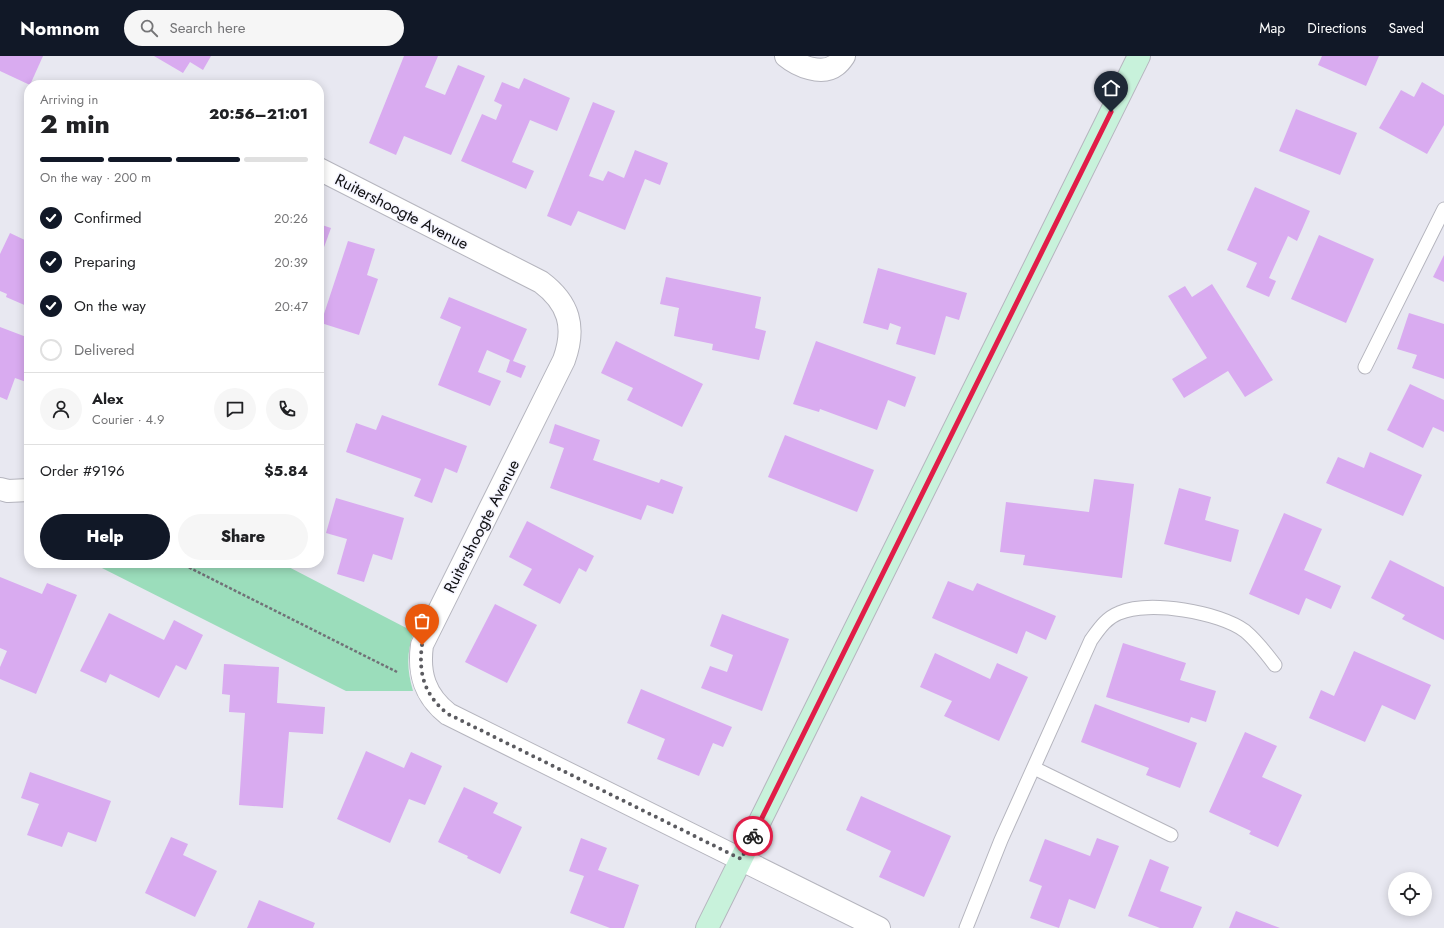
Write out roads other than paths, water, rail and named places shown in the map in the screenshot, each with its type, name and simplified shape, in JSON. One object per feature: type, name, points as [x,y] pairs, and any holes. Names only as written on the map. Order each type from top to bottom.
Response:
[{"type":"street","points":[[786,56],[813,70],[826,69],[835,66],[844,56]]},
{"type":"street","points":[[707,928],[1139,56]]},
{"type":"street","name":"Ruitershoogte Avenue","points":[[324,172],[541,282],[559,298],[565,309],[569,322],[570,335],[564,360],[422,645],[421,671],[424,683],[434,701],[448,714],[879,928]]},
{"type":"street","points":[[0,489],[8,491],[24,490]]},
{"type":"lane","points":[[1365,366],[1444,209]]},
{"type":"lane","points":[[966,928],[1001,840],[1091,640],[1103,622],[1119,612],[1139,608],[1159,608],[1188,611],[1218,618],[1244,631],[1260,645],[1275,665]]},
{"type":"lane","points":[[1034,768],[1171,835]]}]
